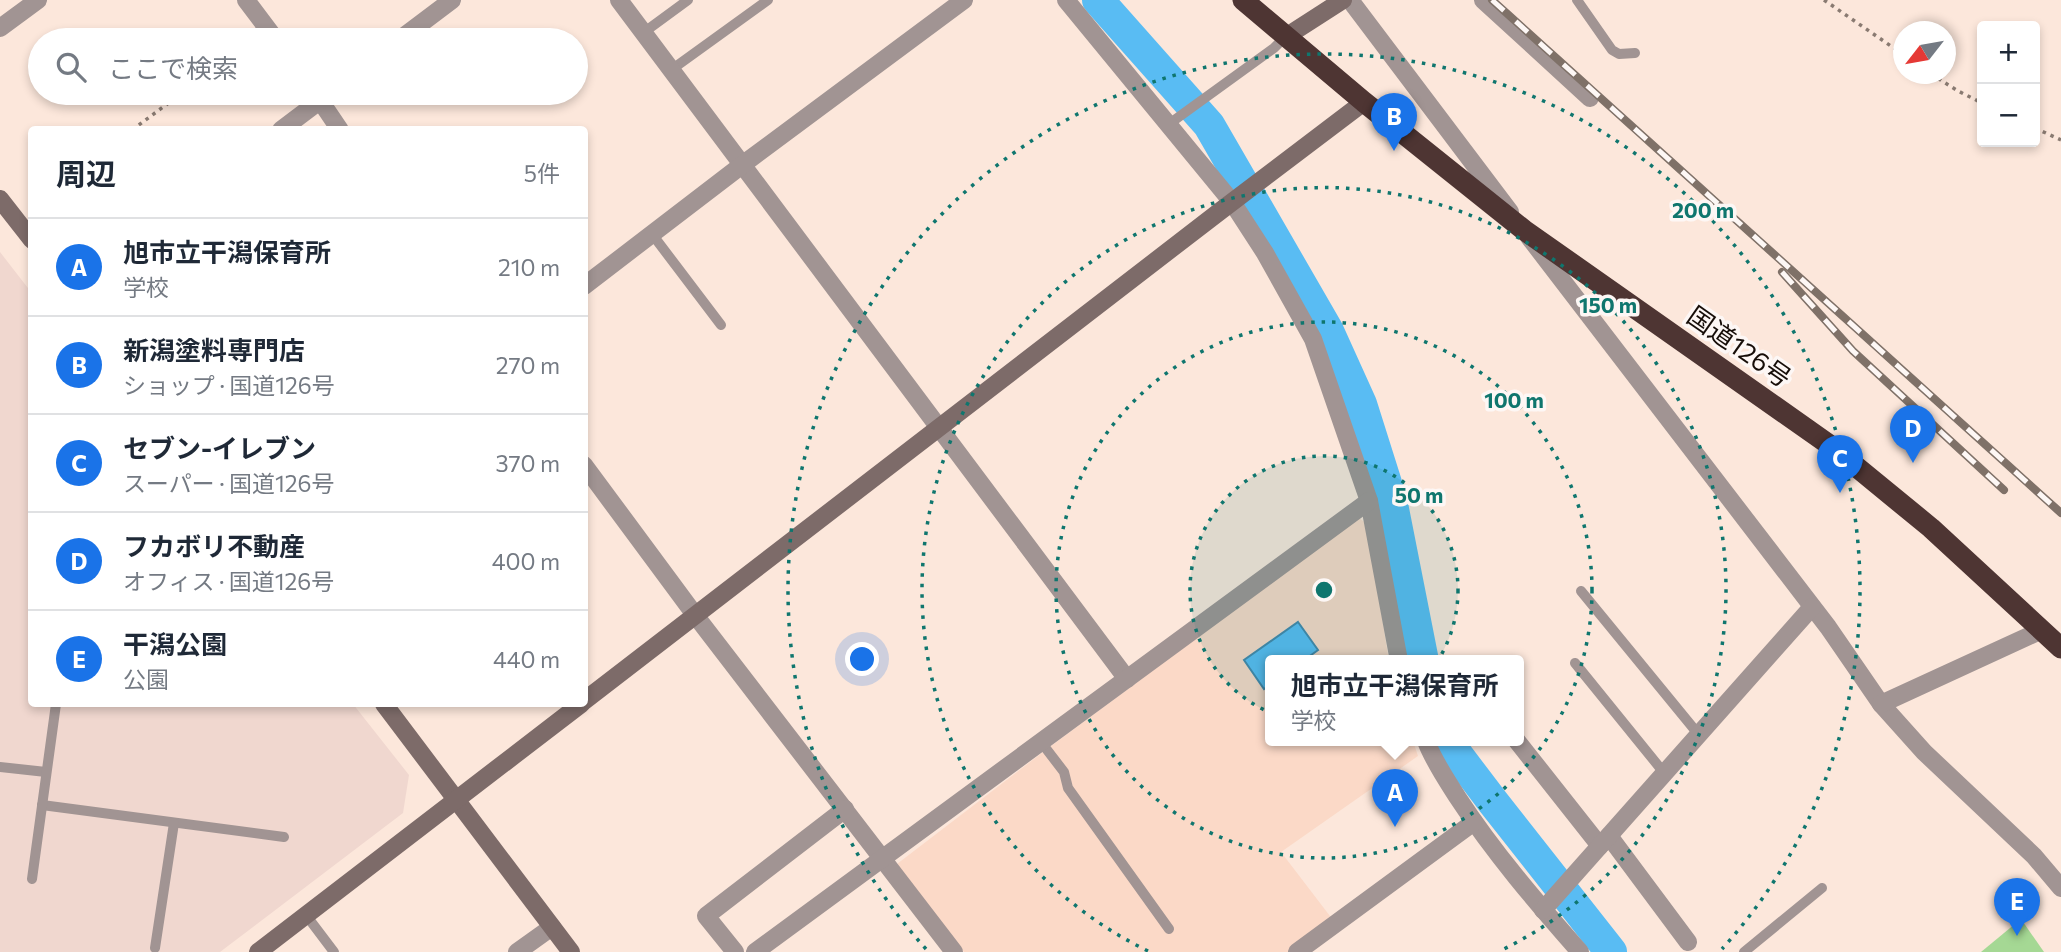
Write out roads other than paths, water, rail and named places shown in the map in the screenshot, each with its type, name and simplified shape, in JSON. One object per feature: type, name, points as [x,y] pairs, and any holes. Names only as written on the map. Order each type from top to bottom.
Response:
[{"type":"highway","name":"国道126号","points":[[1243,0],[1364,102],[1524,230],[1831,446],[1931,528],[2061,648]]},
{"type":"street","points":[[0,28],[38,0]]},
{"type":"street","points":[[246,0],[267,28]]},
{"type":"street","points":[[415,28],[452,0]]},
{"type":"street","points":[[619,0],[1127,679]]},
{"type":"street","points":[[588,283],[964,0]]},
{"type":"street","points":[[1066,0],[1232,202],[1265,253],[1312,339],[1369,501],[1398,655]]},
{"type":"street","points":[[1286,36],[1343,0]]},
{"type":"street","points":[[1350,0],[1812,607],[1881,704],[1924,752],[2034,856],[2061,888]]},
{"type":"street","points":[[1483,0],[1590,99]]},
{"type":"street","points":[[588,698],[1364,102]]},
{"type":"street","points":[[286,126],[310,105]]},
{"type":"street","points":[[327,105],[338,126]]},
{"type":"street","points":[[0,199],[28,235]]},
{"type":"street","points":[[588,471],[954,952]]},
{"type":"street","points":[[755,952],[1369,501]]},
{"type":"street","points":[[1547,905],[1812,607]]},
{"type":"street","points":[[1881,704],[2042,631]]},
{"type":"street","points":[[386,707],[571,952]]},
{"type":"street","points":[[258,952],[577,707]]},
{"type":"street","points":[[1428,746],[1474,822],[1547,905],[1580,952]]},
{"type":"street","points":[[1521,746],[1688,942]]},
{"type":"street","points":[[735,952],[706,916],[845,809]]},
{"type":"street","points":[[1297,952],[1474,822]]},
{"type":"street","points":[[517,952],[552,927]]},
{"type":"lane","points":[[643,33],[688,0]]},
{"type":"lane","points":[[671,70],[768,0]]},
{"type":"lane","points":[[1577,0],[1612,50],[1619,54],[1635,53]]},
{"type":"lane","points":[[1169,124],[1274,48],[1286,36]]},
{"type":"lane","points":[[652,234],[721,325]]},
{"type":"lane","points":[[1581,591],[1699,735]]},
{"type":"lane","points":[[1574,663],[1665,774]]},
{"type":"lane","points":[[32,879],[56,707]]},
{"type":"lane","points":[[1041,741],[1064,772],[1068,788],[1169,929]]},
{"type":"lane","points":[[0,767],[47,772]]},
{"type":"lane","points":[[42,805],[284,837]]},
{"type":"lane","points":[[155,948],[174,823]]},
{"type":"lane","points":[[1744,952],[1822,888]]},
{"type":"lane","points":[[306,915],[334,952]]},
{"type":"water","points":[[1298,622],[1318,650],[1311,655],[1265,655],[1264,689],[1244,660]]},
{"type":"waterway","points":[[1098,0],[1209,125],[1328,331],[1361,404],[1391,499],[1422,655]]},
{"type":"waterway","points":[[1451,746],[1611,952]]},
{"type":"railway","points":[[1492,0],[2061,513]]},
{"type":"railway","points":[[1782,272],[1853,351],[2004,490]]},
{"type":"place","name":"新潟塗料専門店","points":[[1394,151]]},
{"type":"place","name":"フカボリ不動産","points":[[1913,463]]},
{"type":"place","name":"セブン-イレブン","points":[[1840,493]]},
{"type":"place","name":"旭市立干潟保育所","points":[[1395,827]]},
{"type":"place","name":"干潟公園","points":[[2017,936]]}]
